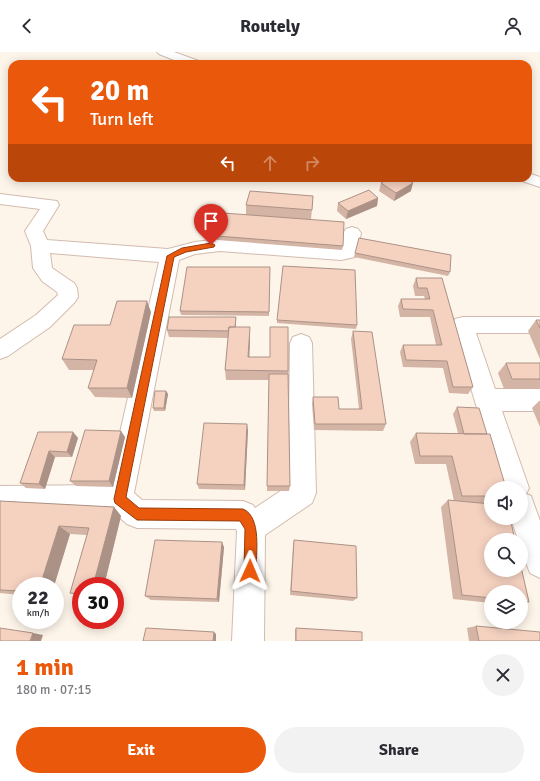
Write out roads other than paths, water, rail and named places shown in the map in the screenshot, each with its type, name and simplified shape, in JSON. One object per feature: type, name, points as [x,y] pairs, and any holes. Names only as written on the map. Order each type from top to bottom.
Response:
[{"type":"street","points":[[163,52],[184,60]]},
{"type":"street","points":[[0,199],[50,205],[34,231],[40,246],[40,264],[48,277],[67,288],[68,297],[43,321],[0,350]]},
{"type":"street","points":[[40,246],[170,256],[184,250],[202,246],[220,245],[341,254],[348,252],[352,233]]},
{"type":"street","points":[[120,499],[170,256]]},
{"type":"street","points":[[513,481],[486,400],[464,325],[540,326]]},
{"type":"street","points":[[251,528],[302,492],[300,343]]},
{"type":"street","points":[[486,400],[540,400]]},
{"type":"street","points":[[0,500],[120,499],[137,514],[243,515],[251,528],[248,641]]},
{"type":"street","points":[[527,525],[540,563]]}]
